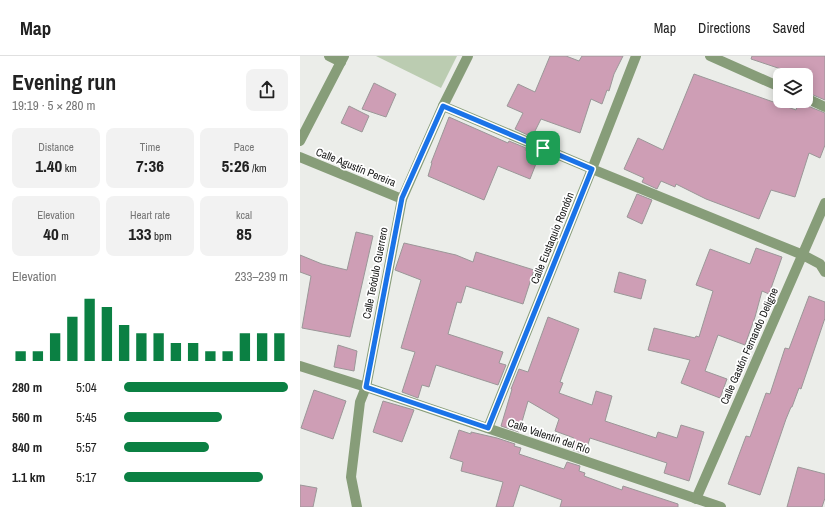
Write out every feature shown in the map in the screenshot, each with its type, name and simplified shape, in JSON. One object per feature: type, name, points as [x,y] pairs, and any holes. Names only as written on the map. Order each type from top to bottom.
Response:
[{"type":"street","points":[[300,141],[343,59],[329,56]]},
{"type":"street","name":"Calle Teódulo Guerrero","points":[[357,507],[351,477],[360,402],[366,387],[402,198],[443,106],[468,56]]},
{"type":"street","name":"Calle Eustaquio Rondón","points":[[488,428],[636,56]]},
{"type":"street","points":[[710,56],[773,84]]},
{"type":"street","points":[[813,101],[825,107]]},
{"type":"street","points":[[443,106],[802,255],[820,264],[825,272]]},
{"type":"street","name":"Calle Agustín Pereira","points":[[300,157],[402,198]]},
{"type":"street","name":"Calle Gastón Fernando Deligne","points":[[696,499],[825,203]]},
{"type":"street","name":"Calle Valentín del Río","points":[[300,366],[721,507]]},
{"type":"green space","points":[[376,56],[457,56],[441,88]]},
{"type":"building","points":[[550,56],[566,56],[579,61],[582,56],[623,56],[614,74],[609,91],[607,90],[602,104],[591,99],[580,133],[541,119],[532,137],[515,129],[523,113],[507,106],[518,84],[535,92]]},
{"type":"building","points":[[752,56],[825,56],[825,100],[813,95],[813,68],[778,68],[751,59]]},
{"type":"building","points":[[694,74],[773,102],[773,108],[790,108],[796,110],[797,108],[813,108],[825,113],[825,145],[820,158],[809,153],[795,197],[771,190],[759,219],[706,199],[676,184],[675,187],[661,181],[657,189],[642,182],[644,178],[624,169],[638,138],[663,150]]},
{"type":"building","points":[[374,83],[396,94],[386,117],[362,109]]},
{"type":"building","points":[[349,106],[369,116],[362,132],[341,123]]},
{"type":"building","points":[[449,117],[508,143],[509,141],[526,148],[525,150],[539,156],[530,179],[498,166],[484,200],[428,176],[431,163]]},
{"type":"building","points":[[637,194],[652,200],[642,224],[627,217]]},
{"type":"building","points":[[356,232],[373,236],[350,337],[302,328],[311,276],[300,272],[300,255],[322,264],[347,270]]},
{"type":"building","points":[[404,243],[456,255],[473,262],[476,252],[534,270],[523,304],[466,286],[461,303],[457,302],[448,334],[503,352],[499,363],[506,365],[498,385],[436,365],[429,387],[422,385],[418,398],[402,392],[415,352],[401,348],[421,280],[395,270]]},
{"type":"building","points":[[756,248],[782,257],[769,294],[762,291],[745,345],[718,335],[705,371],[727,379],[720,398],[681,383],[690,360],[648,350],[654,328],[695,338],[696,336],[699,337],[713,291],[696,285],[710,249],[750,264]]},
{"type":"building","points":[[619,272],[646,280],[641,299],[614,292]]},
{"type":"building","points":[[809,296],[825,302],[825,318],[801,389],[799,388],[786,419],[760,495],[728,484],[746,436],[750,437],[766,393],[770,394],[785,348],[789,349]]},
{"type":"building","points":[[548,317],[579,329],[560,382],[563,383],[559,393],[592,405],[596,391],[612,396],[605,421],[656,438],[658,432],[677,438],[681,425],[704,432],[689,481],[664,473],[667,463],[590,438],[585,454],[571,449],[574,438],[555,431],[559,419],[528,401],[519,432],[501,426],[511,389],[519,369],[528,372]]},
{"type":"building","points":[[338,345],[357,351],[354,371],[334,367]]},
{"type":"building","points":[[314,390],[346,401],[333,439],[301,428]]},
{"type":"building","points":[[383,401],[414,410],[402,442],[373,432]]},
{"type":"building","points":[[459,430],[471,434],[471,432],[497,438],[515,444],[514,446],[521,448],[519,454],[564,469],[567,462],[580,466],[579,471],[585,473],[584,476],[622,490],[623,486],[678,504],[678,507],[560,507],[562,500],[520,485],[513,507],[496,507],[503,482],[461,471],[463,462],[450,458]]},
{"type":"building","points":[[798,467],[825,474],[825,498],[822,507],[787,507]]},
{"type":"building","points":[[300,485],[317,488],[313,507],[300,507]]},
{"type":"route","points":[[443,106],[543,148],[592,169],[488,428],[366,387],[402,198],[443,106]]}]
